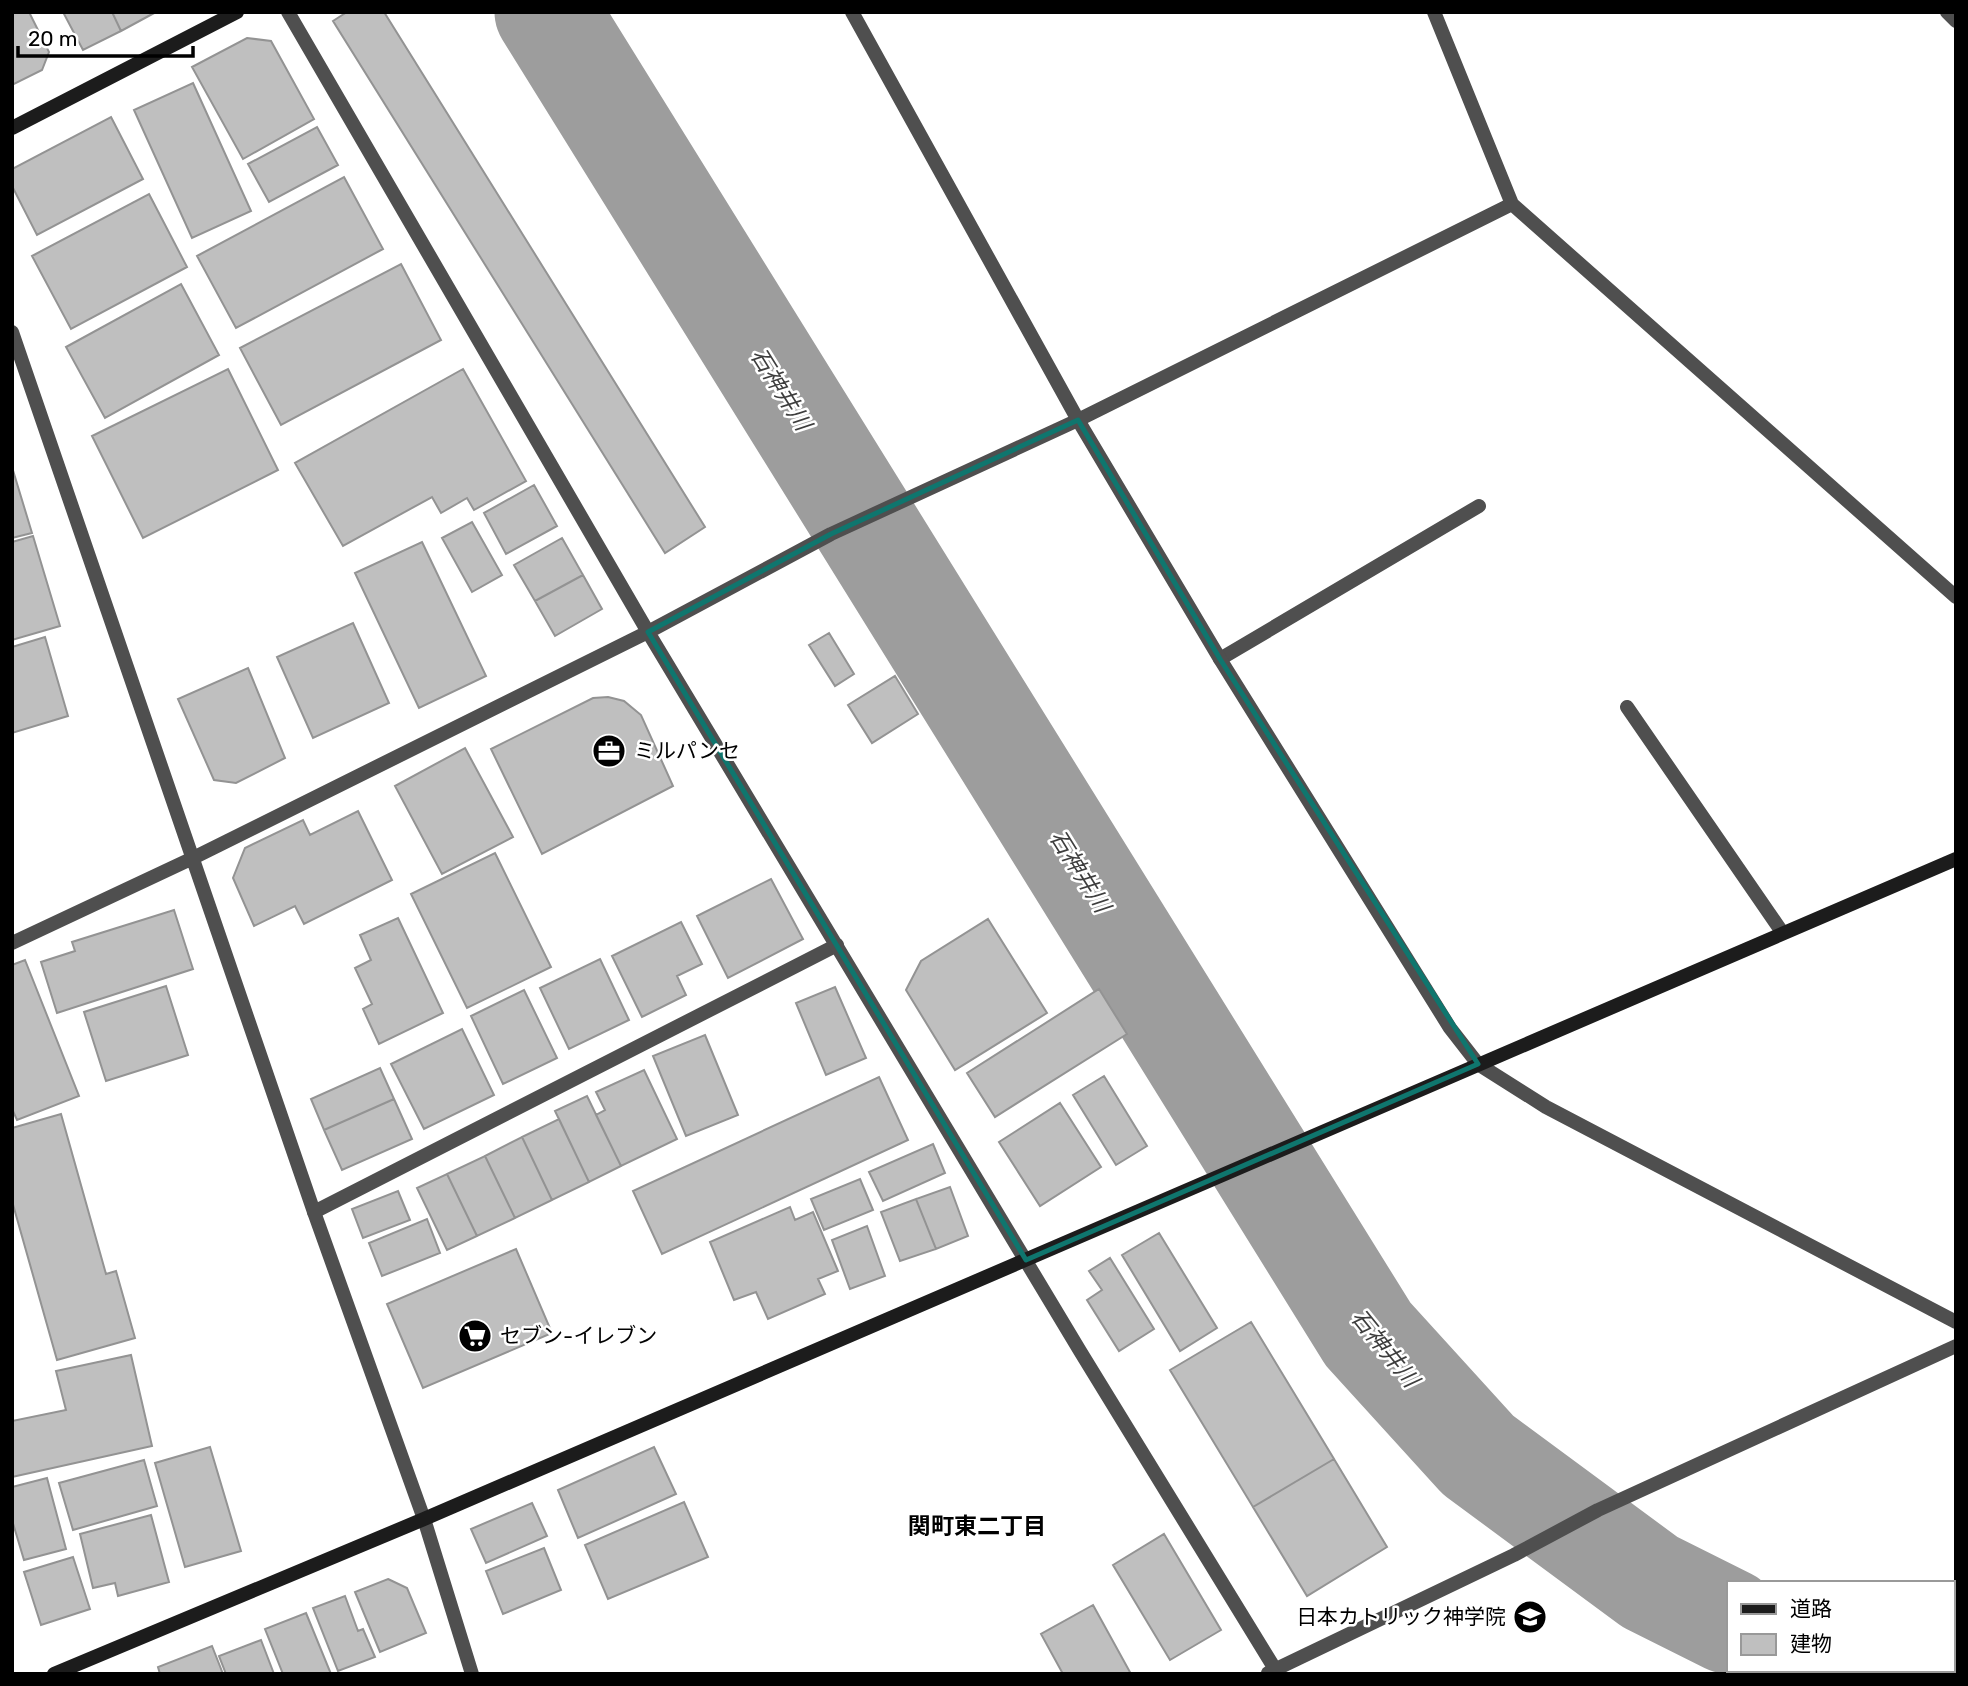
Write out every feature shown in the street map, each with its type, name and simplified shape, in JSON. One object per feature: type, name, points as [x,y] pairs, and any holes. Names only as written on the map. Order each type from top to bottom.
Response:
[{"type":"street","points":[[12,128],[237,12]]},
{"type":"street","points":[[288,12],[648,632],[1271,1671],[1529,1547],[1598,1510],[1956,1346]]},
{"type":"street","points":[[852,12],[1077,420],[1220,659],[1450,1028],[1478,1064],[1546,1107],[1956,1322]]},
{"type":"street","points":[[1434,12],[1512,204],[1956,597]]},
{"type":"street","points":[[1947,12],[1956,22]]},
{"type":"street","points":[[12,943],[193,858],[648,632],[831,534],[1077,420],[1512,204]]},
{"type":"street","points":[[12,331],[314,1212],[424,1519],[472,1674]]},
{"type":"street","points":[[1220,659],[1479,506]]},
{"type":"street","points":[[1627,707],[1782,932]]},
{"type":"street","points":[[54,1674],[424,1519],[1956,859]]},
{"type":"street","points":[[314,1212],[837,945]]},
{"type":"highlighted area","points":[[1078,420],[1220,659],[1478,1064],[1026,1260],[648,632],[831,534]]},
{"type":"building","points":[[12,12],[29,12],[49,52],[42,70],[12,85]]},
{"type":"building","points":[[63,12],[112,12],[121,31],[83,50]]},
{"type":"building","points":[[112,12],[156,12],[121,31]]},
{"type":"building","points":[[347,12],[384,12],[705,527],[665,553],[333,21]]},
{"type":"building","points":[[247,38],[271,41],[314,119],[243,159],[192,67]]},
{"type":"building","points":[[193,83],[251,211],[192,238],[134,110]]},
{"type":"building","points":[[111,117],[143,179],[37,235],[12,186],[12,169]]},
{"type":"building","points":[[317,127],[338,165],[269,202],[248,164]]},
{"type":"building","points":[[344,177],[383,249],[236,328],[197,256]]},
{"type":"building","points":[[149,194],[187,267],[71,329],[32,256]]},
{"type":"building","points":[[401,264],[441,340],[281,425],[240,348]]},
{"type":"building","points":[[181,284],[219,355],[105,418],[66,347]]},
{"type":"building","points":[[228,369],[278,470],[143,538],[92,436]]},
{"type":"building","points":[[463,369],[526,481],[474,510],[467,498],[441,513],[432,497],[343,546],[295,463]]},
{"type":"building","points":[[12,467],[32,533],[12,538]]},
{"type":"building","points":[[534,485],[557,526],[506,554],[484,513]]},
{"type":"building","points":[[472,522],[502,575],[472,592],[442,538]]},
{"type":"building","points":[[33,536],[60,626],[12,640],[12,542]]},
{"type":"building","points":[[562,538],[583,575],[535,601],[514,565]]},
{"type":"building","points":[[422,542],[486,676],[419,708],[355,573]]},
{"type":"building","points":[[583,575],[602,609],[555,636],[535,601]]},
{"type":"building","points":[[353,623],[389,703],[313,738],[277,657]]},
{"type":"building","points":[[829,633],[854,674],[835,686],[809,645]]},
{"type":"building","points":[[45,637],[68,716],[12,733],[12,647]]},
{"type":"building","points":[[248,668],[285,758],[236,783],[214,780],[178,699]]},
{"type":"building","points":[[895,676],[918,714],[872,743],[848,705]]},
{"type":"building","points":[[608,697],[624,701],[641,715],[673,786],[542,854],[491,749],[593,698]]},
{"type":"building","points":[[465,748],[513,837],[442,874],[395,786]]},
{"type":"building","points":[[358,811],[392,880],[304,924],[295,906],[254,926],[233,878],[245,848],[303,820],[310,835]]},
{"type":"building","points":[[495,853],[551,967],[467,1008],[411,894]]},
{"type":"building","points":[[771,879],[803,939],[728,978],[697,916]]},
{"type":"building","points":[[174,910],[193,969],[57,1013],[41,962],[75,951],[72,942]]},
{"type":"building","points":[[398,918],[443,1013],[379,1044],[363,1009],[372,1004],[355,968],[371,960],[360,935]]},
{"type":"building","points":[[988,919],[1047,1013],[955,1070],[906,990],[921,961]]},
{"type":"building","points":[[681,922],[702,964],[677,976],[686,995],[642,1017],[612,956]]},
{"type":"building","points":[[600,959],[629,1020],[569,1049],[540,988]]},
{"type":"building","points":[[25,960],[79,1096],[17,1120],[12,1109],[12,965]]},
{"type":"building","points":[[166,986],[188,1055],[106,1081],[84,1012]]},
{"type":"building","points":[[835,987],[866,1058],[826,1075],[796,1003]]},
{"type":"building","points":[[1099,989],[1127,1034],[995,1117],[967,1073]]},
{"type":"building","points":[[524,990],[557,1058],[503,1084],[471,1016]]},
{"type":"building","points":[[462,1029],[494,1095],[424,1129],[391,1064]]},
{"type":"building","points":[[705,1035],[738,1115],[686,1136],[653,1056]]},
{"type":"building","points":[[380,1068],[394,1099],[324,1130],[311,1099]]},
{"type":"building","points":[[644,1070],[677,1139],[621,1166],[596,1115],[605,1110],[596,1092]]},
{"type":"building","points":[[1104,1076],[1147,1146],[1116,1165],[1073,1095]]},
{"type":"building","points":[[879,1077],[908,1140],[662,1254],[633,1191]]},
{"type":"building","points":[[587,1096],[621,1166],[589,1182],[555,1111]]},
{"type":"building","points":[[394,1099],[412,1139],[342,1170],[324,1130]]},
{"type":"building","points":[[1060,1103],[1101,1167],[1040,1206],[999,1142]]},
{"type":"building","points":[[61,1114],[106,1274],[116,1271],[135,1338],[57,1360],[12,1201],[12,1128]]},
{"type":"building","points":[[559,1119],[589,1182],[552,1200],[522,1137]]},
{"type":"building","points":[[522,1137],[552,1200],[515,1218],[485,1156]]},
{"type":"building","points":[[933,1144],[945,1173],[883,1201],[869,1172]]},
{"type":"building","points":[[485,1156],[515,1218],[477,1236],[447,1174]]},
{"type":"building","points":[[447,1174],[477,1236],[447,1250],[417,1188]]},
{"type":"building","points":[[860,1179],[873,1210],[824,1230],[811,1199]]},
{"type":"building","points":[[950,1187],[968,1236],[936,1249],[916,1199]]},
{"type":"building","points":[[398,1191],[410,1220],[363,1238],[352,1209]]},
{"type":"building","points":[[916,1199],[936,1249],[900,1261],[881,1212]]},
{"type":"building","points":[[790,1207],[795,1220],[813,1212],[838,1271],[818,1279],[825,1294],[768,1319],[756,1292],[734,1300],[710,1242]]},
{"type":"building","points":[[427,1219],[440,1253],[382,1276],[369,1243]]},
{"type":"building","points":[[867,1226],[885,1276],[850,1289],[832,1240]]},
{"type":"building","points":[[1159,1233],[1217,1328],[1180,1351],[1122,1255]]},
{"type":"building","points":[[516,1249],[552,1333],[423,1388],[387,1304]]},
{"type":"building","points":[[1110,1258],[1154,1329],[1119,1351],[1087,1300],[1102,1290],[1089,1271]]},
{"type":"building","points":[[1251,1322],[1334,1459],[1253,1507],[1170,1370]]},
{"type":"building","points":[[131,1355],[152,1446],[12,1477],[12,1421],[66,1410],[56,1371]]},
{"type":"building","points":[[210,1447],[241,1551],[185,1567],[155,1463]]},
{"type":"building","points":[[654,1447],[676,1494],[578,1538],[558,1490]]},
{"type":"building","points":[[1334,1459],[1387,1547],[1307,1596],[1253,1507]]},
{"type":"building","points":[[144,1460],[157,1506],[73,1530],[59,1483]]},
{"type":"building","points":[[47,1478],[66,1549],[24,1560],[12,1520],[12,1487]]},
{"type":"building","points":[[684,1502],[708,1557],[608,1599],[585,1545]]},
{"type":"building","points":[[532,1503],[547,1536],[486,1563],[471,1529]]},
{"type":"building","points":[[151,1515],[169,1582],[118,1596],[115,1583],[93,1588],[80,1534]]},
{"type":"building","points":[[1164,1534],[1221,1630],[1170,1660],[1113,1565]]},
{"type":"building","points":[[544,1548],[561,1590],[503,1614],[486,1571]]},
{"type":"building","points":[[73,1557],[90,1609],[41,1625],[24,1572]]},
{"type":"building","points":[[388,1579],[407,1588],[426,1633],[380,1652],[355,1592]]},
{"type":"building","points":[[345,1596],[358,1631],[363,1629],[375,1657],[338,1671],[313,1608]]},
{"type":"building","points":[[1093,1605],[1131,1674],[1063,1674],[1041,1634]]},
{"type":"building","points":[[306,1613],[331,1674],[283,1674],[265,1629]]},
{"type":"building","points":[[261,1640],[274,1674],[226,1674],[219,1656]]},
{"type":"building","points":[[212,1646],[223,1674],[160,1674],[158,1667]]},
{"type":"waterway","name":"石神井川","points":[[547,12],[1368,1334],[1478,1455],[1650,1582],[1727,1620]]},
{"type":"waterway","name":"石神井川","points":[[1832,1672],[1836,1674]]},
{"type":"place","name":"ミルパンセ","points":[[609,751]]},
{"type":"place","name":"セブン-イレブン","points":[[475,1336]]},
{"type":"place","name":"日本カトリック神学院","points":[[1530,1617]]},
{"type":"district","name":"関町東二丁目","points":[[977,1526]]}]
